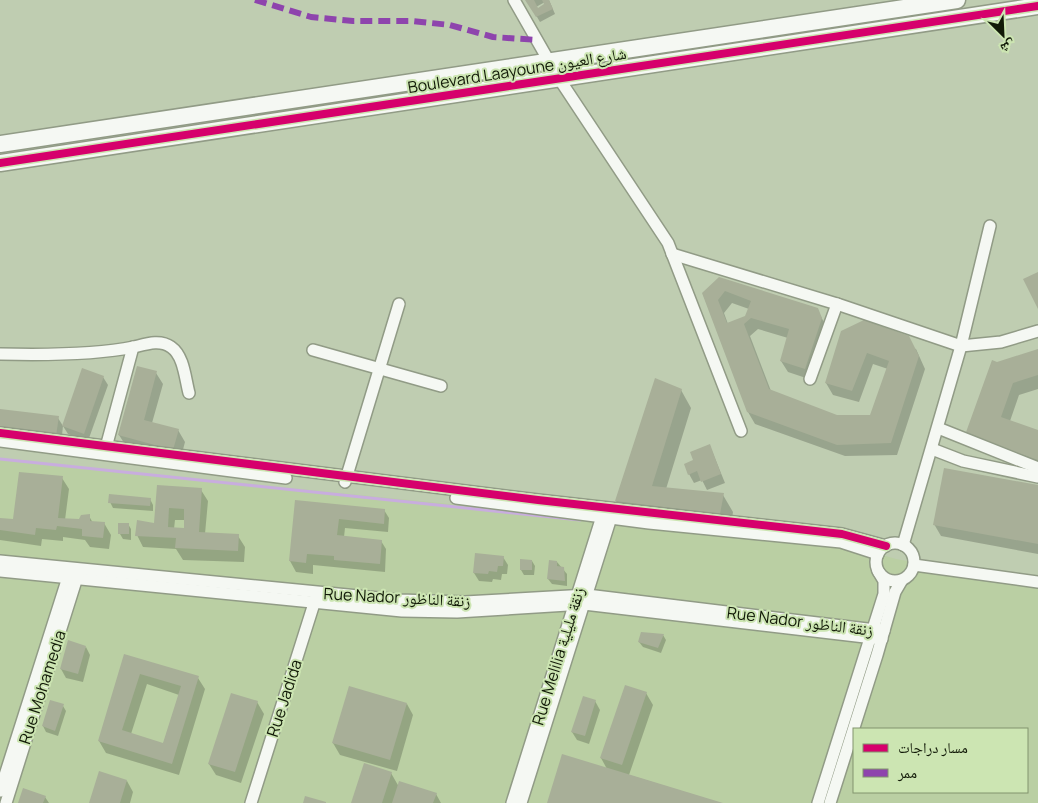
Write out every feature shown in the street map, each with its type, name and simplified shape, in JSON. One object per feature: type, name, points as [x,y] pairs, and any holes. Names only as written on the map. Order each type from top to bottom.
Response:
[{"type":"street","points":[[514,0],[551,61],[558,77],[655,221],[672,254],[741,431]]},
{"type":"street","name":"Boulevard Laayoune شارع العيون","points":[[0,144],[957,0]]},
{"type":"street","name":"Boulevard Laayoune شارع العيون","points":[[0,163],[558,77],[1038,6]]},
{"type":"street","points":[[903,545],[961,346],[990,226]]},
{"type":"street","points":[[672,254],[837,304],[961,346],[1001,342],[1038,331]]},
{"type":"street","points":[[345,481],[399,304]]},
{"type":"street","points":[[810,379],[837,304]]},
{"type":"street","points":[[0,354],[50,355],[133,347],[147,343],[170,346],[180,359],[189,393]]},
{"type":"street","points":[[106,450],[133,347]]},
{"type":"street","points":[[313,350],[440,386]]},
{"type":"street","points":[[938,428],[1038,468]]},
{"type":"street","points":[[0,432],[106,450],[841,542],[882,550],[892,544],[903,545],[912,553],[914,565],[909,576],[902,580],[894,592],[883,635],[854,728]]},
{"type":"street","points":[[0,441],[106,450]]},
{"type":"street","points":[[932,449],[963,461],[1038,477]]},
{"type":"street","name":"Rue Melilia زنقة مليلية","points":[[521,803],[608,513]]},
{"type":"street","points":[[818,803],[884,590],[884,581],[878,571],[882,550]]},
{"type":"street","name":"Rue Nador زنقة الناظور","points":[[0,561],[73,574]]},
{"type":"street","points":[[914,565],[1038,582]]},
{"type":"street","name":"Rue Nador زنقة الناظور","points":[[0,571],[73,574],[320,597],[378,610],[426,612],[480,611],[581,599],[883,635]]},
{"type":"street","points":[[878,571],[887,580],[902,580]]},
{"type":"street","name":"Rue Mohamedia","points":[[0,791],[73,574]]},
{"type":"street","name":"Rue Mohamedia","points":[[6,803],[73,574]]},
{"type":"street","name":"Rue Jadida","points":[[251,803],[320,597]]},
{"type":"street","name":"Rue Jadida","points":[[258,803],[320,597]]},
{"type":"street","name":"Rue Melilia زنقة مليلية","points":[[512,803],[581,599]]},
{"type":"street","points":[[830,803],[853,730]]},
{"type":"shaded area","points":[[0,459],[840,543],[896,559],[1038,584],[1038,803],[0,803]]},
{"type":"building","points":[[525,0],[534,0],[538,8],[544,4],[542,0],[549,0],[553,9],[536,17]]},
{"type":"building","points":[[1038,272],[1038,309],[1023,279]]},
{"type":"building","points":[[719,277],[818,308],[822,318],[805,369],[780,361],[789,329],[751,318],[744,324],[769,389],[837,415],[870,415],[889,361],[867,353],[852,391],[825,383],[841,331],[864,320],[909,336],[919,356],[891,443],[837,445],[747,412],[702,293]],"holes":[[[725,291],[751,301],[745,316],[727,323],[718,300]]]},
{"type":"building","points":[[1038,349],[1038,375],[1013,383],[1001,417],[1038,430],[1038,460],[965,435],[992,360],[997,362]]},
{"type":"building","points":[[137,366],[157,371],[144,420],[179,429],[173,450],[118,435]]},
{"type":"building","points":[[82,368],[104,376],[84,434],[62,426]]},
{"type":"building","points":[[655,378],[682,389],[652,486],[724,493],[720,514],[615,501]]},
{"type":"building","points":[[0,409],[59,416],[56,436],[0,429]]},
{"type":"building","points":[[710,444],[721,474],[701,482],[697,471],[688,475],[684,464],[693,460],[690,452]]},
{"type":"building","points":[[944,468],[1038,485],[1038,544],[933,525]]},
{"type":"building","points":[[19,472],[63,476],[58,518],[79,519],[81,515],[90,514],[90,521],[105,522],[103,538],[82,536],[82,529],[57,526],[56,530],[36,528],[35,535],[0,530],[0,518],[13,519]]},
{"type":"building","points":[[157,485],[202,488],[199,532],[239,534],[238,551],[175,548],[176,538],[135,536],[137,520],[154,523]],"holes":[[[169,508],[184,509],[184,528],[168,527]]]},
{"type":"building","points":[[109,494],[151,498],[150,506],[108,503]]},
{"type":"building","points":[[295,500],[385,509],[384,524],[339,519],[337,535],[382,540],[380,564],[334,560],[334,556],[307,554],[306,563],[289,561]]},
{"type":"building","points":[[118,523],[129,523],[129,534],[118,534]]},
{"type":"building","points":[[475,553],[504,556],[503,566],[498,566],[497,572],[489,571],[488,574],[473,573]]},
{"type":"building","points":[[520,559],[532,560],[532,570],[520,570]]},
{"type":"building","points":[[549,560],[557,561],[557,566],[564,567],[565,581],[547,579]]},
{"type":"building","points":[[641,632],[664,634],[658,648],[638,642]]},
{"type":"building","points":[[68,640],[86,646],[78,674],[60,669]]},
{"type":"building","points":[[124,654],[199,676],[172,764],[98,741]],"holes":[[[140,674],[181,686],[163,743],[122,730]]]},
{"type":"building","points":[[625,685],[647,692],[622,765],[600,758]]},
{"type":"building","points":[[349,686],[407,703],[390,760],[332,743]]},
{"type":"building","points":[[231,693],[258,701],[235,772],[208,764]]},
{"type":"building","points":[[583,696],[596,700],[585,736],[571,732]]},
{"type":"building","points":[[50,700],[64,704],[55,731],[42,726]]},
{"type":"building","points":[[562,754],[723,803],[547,803]]},
{"type":"building","points":[[364,763],[392,772],[382,803],[351,803]]},
{"type":"building","points":[[99,771],[127,780],[120,803],[89,803]]},
{"type":"building","points":[[399,781],[437,793],[433,803],[392,803]]},
{"type":"building","points":[[23,788],[46,796],[43,803],[18,803]]},
{"type":"building","points":[[305,796],[326,802],[326,803],[303,803]]},
{"type":"waterway","points":[[0,459],[580,520]]},
{"type":"marked path","points":[[255,0],[311,17],[353,21],[412,21],[450,25],[493,37],[538,40]]},
{"type":"cycle path","points":[[0,163],[1038,6]]},
{"type":"cycle path","points":[[0,433],[538,500],[842,534],[886,546]]}]
